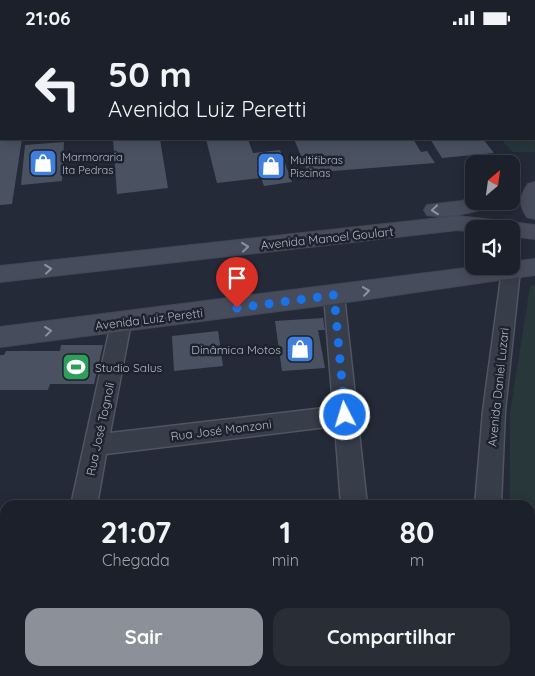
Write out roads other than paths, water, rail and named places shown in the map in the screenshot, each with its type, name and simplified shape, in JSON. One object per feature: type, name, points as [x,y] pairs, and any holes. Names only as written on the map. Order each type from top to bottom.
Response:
[{"type":"main road","points":[[520,189],[535,184]]},
{"type":"main road","points":[[535,188],[531,199],[535,212]]},
{"type":"main road","name":"Avenida Manoel Goulart","points":[[0,255],[465,207]]},
{"type":"main road","name":"Avenida Manoel Goulart","points":[[0,274],[465,227]]},
{"type":"main road","name":"Avenida Manoel Goulart","points":[[520,231],[535,232]]},
{"type":"main road","points":[[520,262],[535,261]]},
{"type":"main road","name":"Avenida Luiz Peretti","points":[[0,337],[334,295],[465,272]]},
{"type":"street","name":"Avenida Daniel Luzari","points":[[488,500],[494,411],[517,275]]},
{"type":"street","points":[[334,295],[354,500]]},
{"type":"street","name":"Rua José Tognoli","points":[[85,500],[121,323]]},
{"type":"street","name":"Rua José Monzoni","points":[[97,445],[345,415]]},
{"type":"place","name":"Marmoraria Ita Pedras","points":[[43,163]]},
{"type":"place","name":"Multifibras Piscinas","points":[[271,166]]},
{"type":"place","name":"Dinâmica Motos","points":[[300,349]]},
{"type":"place","name":"Studio Salus","points":[[76,367]]}]
